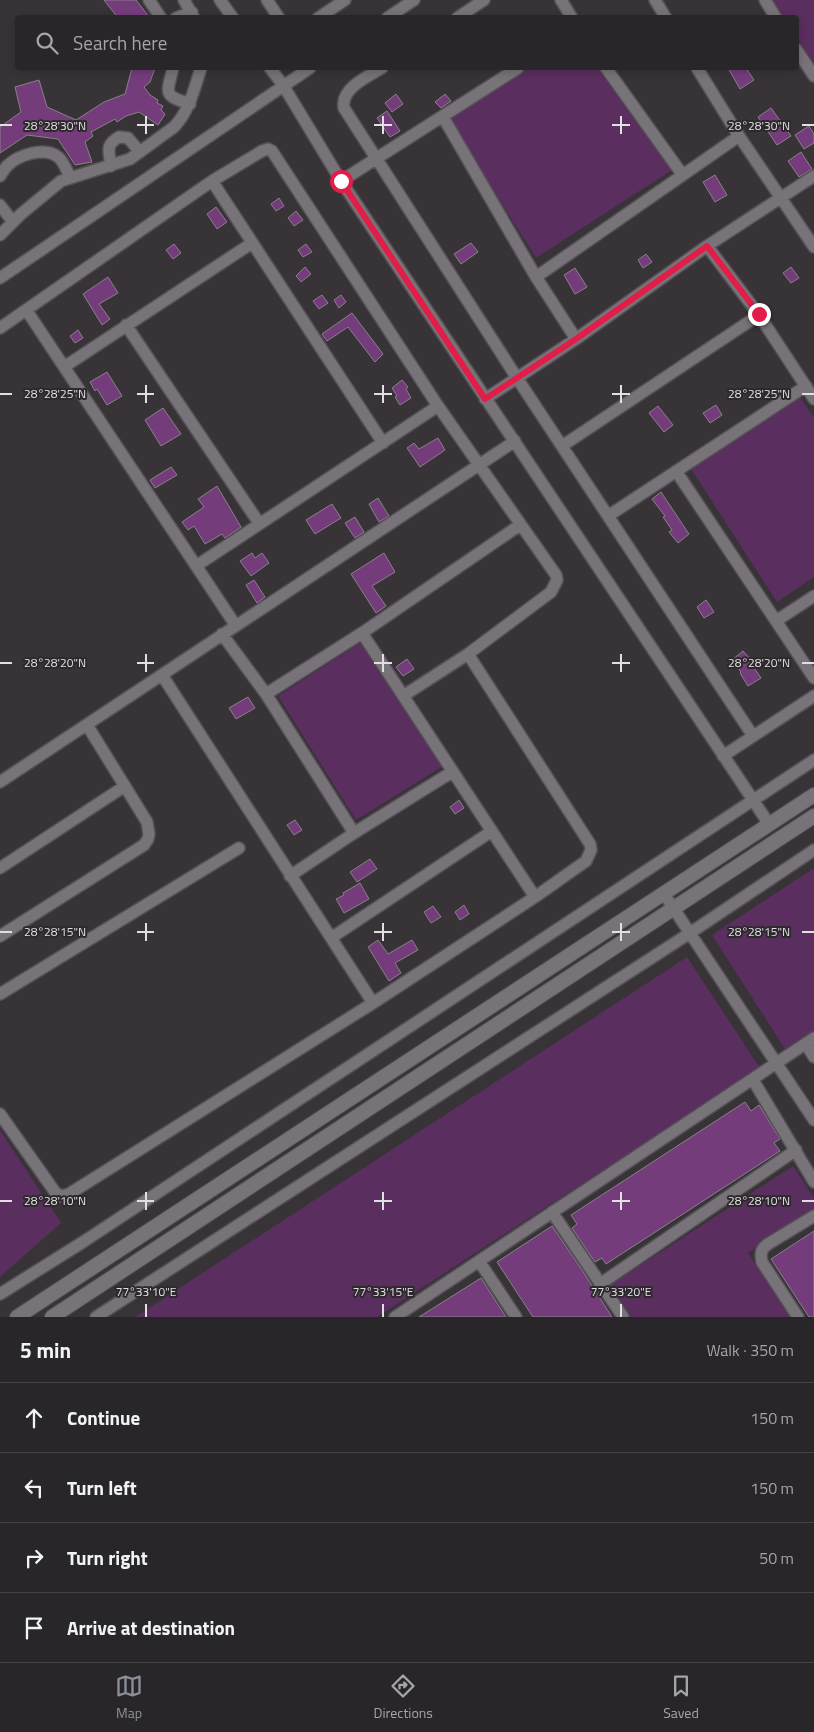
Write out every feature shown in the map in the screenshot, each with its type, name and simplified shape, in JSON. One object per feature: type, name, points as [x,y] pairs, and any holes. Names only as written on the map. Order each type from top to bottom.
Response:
[{"type":"street","points":[[150,0],[158,15]]},
{"type":"street","points":[[184,0],[193,15]]},
{"type":"street","points":[[267,0],[277,15]]},
{"type":"street","points":[[322,15],[345,0]]},
{"type":"street","points":[[392,15],[414,0]]},
{"type":"street","points":[[462,15],[484,0]]},
{"type":"street","points":[[561,0],[570,15]]},
{"type":"street","points":[[655,0],[664,15]]},
{"type":"street","points":[[764,0],[774,15]]},
{"type":"street","points":[[222,1],[231,15]]},
{"type":"street","points":[[799,54],[814,76]]},
{"type":"street","points":[[173,70],[168,91],[169,95],[172,98],[190,104]]},
{"type":"street","points":[[0,235],[21,214],[61,181],[130,159],[174,127],[190,104],[200,70]]},
{"type":"street","points":[[271,70],[341,181],[769,824]]},
{"type":"street","points":[[0,278],[307,70]]},
{"type":"street","points":[[379,70],[353,87],[345,96],[343,103],[347,114],[517,378],[753,736]]},
{"type":"street","points":[[341,181],[515,70]]},
{"type":"street","points":[[607,70],[682,174]]},
{"type":"street","points":[[698,70],[739,136],[814,247]]},
{"type":"street","points":[[443,117],[536,277],[576,339]]},
{"type":"street","points":[[536,277],[739,136]]},
{"type":"street","points":[[111,166],[109,146],[111,142],[119,137],[128,138],[140,152]]},
{"type":"street","points":[[0,328],[212,181],[262,151],[272,150],[438,406],[552,569],[557,580],[551,592],[468,654],[404,696]]},
{"type":"street","points":[[0,176],[8,166],[19,158],[48,152],[59,157],[70,177]]},
{"type":"street","points":[[485,399],[576,339],[707,246],[814,176]]},
{"type":"street","points":[[212,181],[383,442]]},
{"type":"street","points":[[0,205],[13,222]]},
{"type":"street","points":[[64,367],[252,244]]},
{"type":"street","points":[[707,246],[759,314],[814,399]]},
{"type":"street","points":[[27,311],[236,626]]},
{"type":"street","points":[[562,446],[759,314]]},
{"type":"street","points":[[126,325],[259,524]]},
{"type":"street","points":[[608,516],[806,386]]},
{"type":"street","points":[[196,566],[438,406]]},
{"type":"street","points":[[0,782],[514,441]]},
{"type":"street","points":[[676,471],[814,678]]},
{"type":"street","points":[[266,694],[362,633],[520,525]]},
{"type":"street","points":[[776,621],[814,596]]},
{"type":"street","points":[[362,633],[534,897]]},
{"type":"street","points":[[222,634],[266,694],[354,833]]},
{"type":"street","points":[[0,1116],[55,1192],[65,1196],[373,1003],[586,861],[591,850],[590,844],[468,654]]},
{"type":"street","points":[[162,675],[373,1003]]},
{"type":"street","points":[[723,756],[814,696]]},
{"type":"street","points":[[0,936],[118,862],[144,845],[148,840],[149,828],[147,822],[87,725]]},
{"type":"street","points":[[0,1294],[99,1232],[814,760]]},
{"type":"street","points":[[290,876],[354,833],[452,772]]},
{"type":"street","points":[[0,868],[125,786]]},
{"type":"street","points":[[17,1317],[814,795]]},
{"type":"street","points":[[52,1317],[814,816]]},
{"type":"street","points":[[331,938],[492,831]]},
{"type":"street","points":[[0,994],[239,848]]},
{"type":"street","points":[[96,1317],[690,933],[814,850]]},
{"type":"street","points":[[664,894],[814,1120]]},
{"type":"street","points":[[395,1317],[407,1314],[479,1261],[810,1041],[814,1057]]},
{"type":"street","points":[[753,1080],[814,1182]]},
{"type":"street","points":[[600,1284],[796,1150]]},
{"type":"street","points":[[552,1212],[623,1317]]},
{"type":"street","points":[[798,1317],[762,1262],[760,1255],[762,1249],[768,1244],[814,1216]]},
{"type":"street","points":[[479,1261],[516,1317]]},
{"type":"shaded area","points":[[772,0],[814,0],[814,64],[799,41],[799,15],[782,15]]},
{"type":"shaded area","points":[[523,70],[598,70],[672,170],[536,258],[448,118]]},
{"type":"shaded area","points":[[800,397],[814,418],[814,577],[777,602],[691,469]]},
{"type":"shaded area","points":[[360,643],[442,767],[356,820],[278,696]]},
{"type":"shaded area","points":[[814,868],[814,1030],[785,1049],[712,935]]},
{"type":"shaded area","points":[[687,957],[760,1068],[377,1317],[135,1317]]},
{"type":"shaded area","points":[[0,1130],[61,1223],[0,1277]]},
{"type":"shaded area","points":[[793,1166],[814,1198],[814,1209],[748,1253],[790,1317],[631,1317],[610,1285]]},
{"type":"building","points":[[104,0],[136,0],[148,15],[116,15]]},
{"type":"building","points":[[131,70],[154,70],[150,82],[144,87],[150,95],[158,100],[157,103],[163,106],[161,110],[165,114],[158,125],[139,112],[126,116],[117,122],[115,119],[91,132],[93,136],[85,142],[92,162],[75,165],[58,139],[27,135],[0,153],[0,127],[21,112],[15,87],[39,80],[47,107],[76,120],[104,102],[125,94]]},
{"type":"building","points":[[729,70],[747,70],[754,80],[740,89]]},
{"type":"building","points":[[396,94],[403,104],[392,112],[385,103]]},
{"type":"building","points":[[445,94],[451,101],[441,108],[435,102]]},
{"type":"building","points":[[771,108],[791,136],[777,145],[758,117]]},
{"type":"building","points":[[387,111],[400,131],[390,137],[377,118]]},
{"type":"building","points":[[809,126],[814,134],[814,143],[804,149],[795,135]]},
{"type":"building","points":[[801,152],[812,169],[799,177],[788,161]]},
{"type":"building","points":[[715,175],[727,195],[715,202],[703,182]]},
{"type":"building","points":[[279,198],[284,206],[276,211],[271,204]]},
{"type":"building","points":[[216,207],[227,222],[217,229],[207,214]]},
{"type":"building","points":[[296,211],[303,220],[294,226],[288,218]]},
{"type":"building","points":[[471,243],[478,252],[461,264],[454,254]]},
{"type":"building","points":[[174,244],[181,253],[173,259],[166,250]]},
{"type":"building","points":[[306,244],[312,252],[303,257],[298,250]]},
{"type":"building","points":[[646,254],[652,262],[643,268],[638,260]]},
{"type":"building","points":[[305,267],[311,274],[301,282],[296,276]]},
{"type":"building","points":[[791,267],[799,278],[791,283],[783,273]]},
{"type":"building","points":[[575,268],[587,287],[575,294],[564,275]]},
{"type":"building","points":[[108,277],[118,293],[99,304],[110,319],[102,325],[83,294]]},
{"type":"building","points":[[322,295],[328,303],[319,309],[313,301]]},
{"type":"building","points":[[341,295],[346,302],[339,308],[334,300]]},
{"type":"building","points":[[352,313],[383,354],[375,362],[348,327],[327,341],[322,334]]},
{"type":"building","points":[[78,330],[83,338],[75,343],[70,336]]},
{"type":"building","points":[[107,372],[122,396],[107,405],[90,382]]},
{"type":"building","points":[[402,380],[408,387],[406,389],[411,398],[400,405],[392,388]]},
{"type":"building","points":[[716,405],[722,415],[710,423],[703,413]]},
{"type":"building","points":[[658,406],[673,425],[664,432],[649,413]]},
{"type":"building","points":[[163,408],[181,434],[161,446],[145,420]]},
{"type":"building","points":[[438,438],[445,450],[420,467],[407,448],[414,443],[419,449]]},
{"type":"building","points":[[171,467],[177,475],[155,488],[150,480]]},
{"type":"building","points":[[217,486],[241,527],[225,538],[222,534],[205,544],[194,526],[188,530],[182,522],[204,507],[198,499]]},
{"type":"building","points":[[661,492],[689,534],[678,543],[669,532],[672,530],[663,517],[665,516],[652,499]]},
{"type":"building","points":[[378,498],[389,516],[379,522],[369,504]]},
{"type":"building","points":[[332,504],[341,518],[315,534],[306,520]]},
{"type":"building","points":[[355,517],[364,532],[355,538],[345,523]]},
{"type":"building","points":[[252,553],[255,558],[262,553],[269,563],[251,576],[240,561]]},
{"type":"building","points":[[384,553],[395,572],[372,586],[386,606],[376,613],[351,574]]},
{"type":"building","points":[[254,580],[265,597],[257,603],[246,585]]},
{"type":"building","points":[[706,600],[714,612],[704,618],[697,607]]},
{"type":"building","points":[[743,651],[752,661],[750,662],[761,678],[748,686],[732,660]]},
{"type":"building","points":[[407,659],[414,669],[403,676],[396,667]]},
{"type":"building","points":[[248,697],[255,708],[236,719],[229,708]]},
{"type":"building","points":[[459,800],[464,808],[455,814],[450,807]]},
{"type":"building","points":[[295,820],[302,830],[294,835],[287,825]]},
{"type":"building","points":[[370,859],[377,869],[357,882],[350,872]]},
{"type":"building","points":[[360,883],[369,899],[344,913],[336,899]]},
{"type":"building","points":[[464,905],[469,914],[460,920],[455,912]]},
{"type":"building","points":[[433,906],[441,917],[431,923],[424,912]]},
{"type":"building","points":[[378,940],[388,954],[412,940],[418,950],[395,963],[401,973],[389,981],[368,947]]},
{"type":"building","points":[[745,1102],[751,1111],[759,1105],[780,1139],[774,1143],[780,1151],[606,1264],[602,1258],[595,1262],[572,1228],[577,1224],[571,1215]]},
{"type":"building","points":[[552,1226],[612,1317],[533,1317],[497,1262]]},
{"type":"building","points":[[814,1231],[814,1317],[809,1317],[771,1259]]},
{"type":"building","points":[[481,1278],[506,1317],[419,1317]]},
{"type":"route","points":[[341,181],[485,399],[576,339],[707,246],[759,314]]}]
